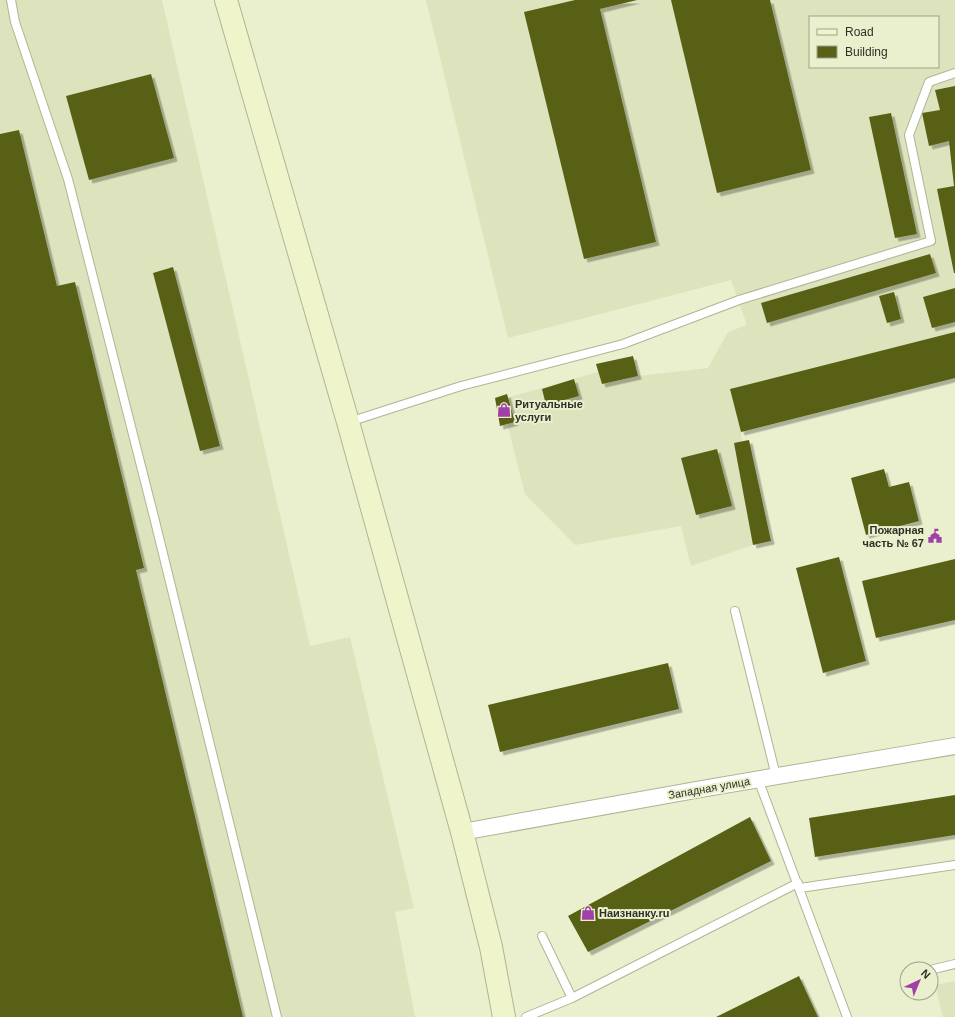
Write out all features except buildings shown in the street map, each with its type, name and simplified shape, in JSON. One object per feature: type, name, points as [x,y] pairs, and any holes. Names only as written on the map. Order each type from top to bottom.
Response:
[{"type":"main road","points":[[226,0],[348,422],[462,832],[491,947],[504,1017]]},
{"type":"street","name":"Западная улица","points":[[462,832],[758,779],[955,746]]},
{"type":"lane","points":[[11,0],[15,22],[68,178],[154,517],[277,1017]]},
{"type":"lane","points":[[348,422],[460,386],[623,344],[739,300],[931,241],[909,135],[929,82],[955,73]]},
{"type":"lane","points":[[735,611],[776,776]]},
{"type":"lane","points":[[758,779],[799,885],[847,1017]]},
{"type":"lane","points":[[526,1017],[572,998],[799,885],[955,865]]},
{"type":"lane","points":[[542,936],[572,998]]},
{"type":"lane","points":[[939,968],[955,964]]},
{"type":"shaded area","points":[[0,0],[162,0],[310,646],[350,637],[414,908],[395,912],[415,1017],[0,1017]]},
{"type":"shaded area","points":[[426,0],[955,0],[955,378],[741,432],[742,441],[749,440],[771,541],[753,545],[691,566],[681,526],[575,545],[525,494],[508,427],[503,399],[598,372],[596,364],[633,356],[638,376],[708,368],[728,332],[747,325],[731,280],[508,338]]},
{"type":"shaded area","points":[[955,981],[955,1017],[943,1017],[939,1001],[939,984]]},
{"type":"place","name":"Ритуальные услуги","points":[[504,410]]},
{"type":"place","name":"Пожарная часть № 67","points":[[935,536]]},
{"type":"place","name":"Наизнанку.ru","points":[[588,913]]}]
